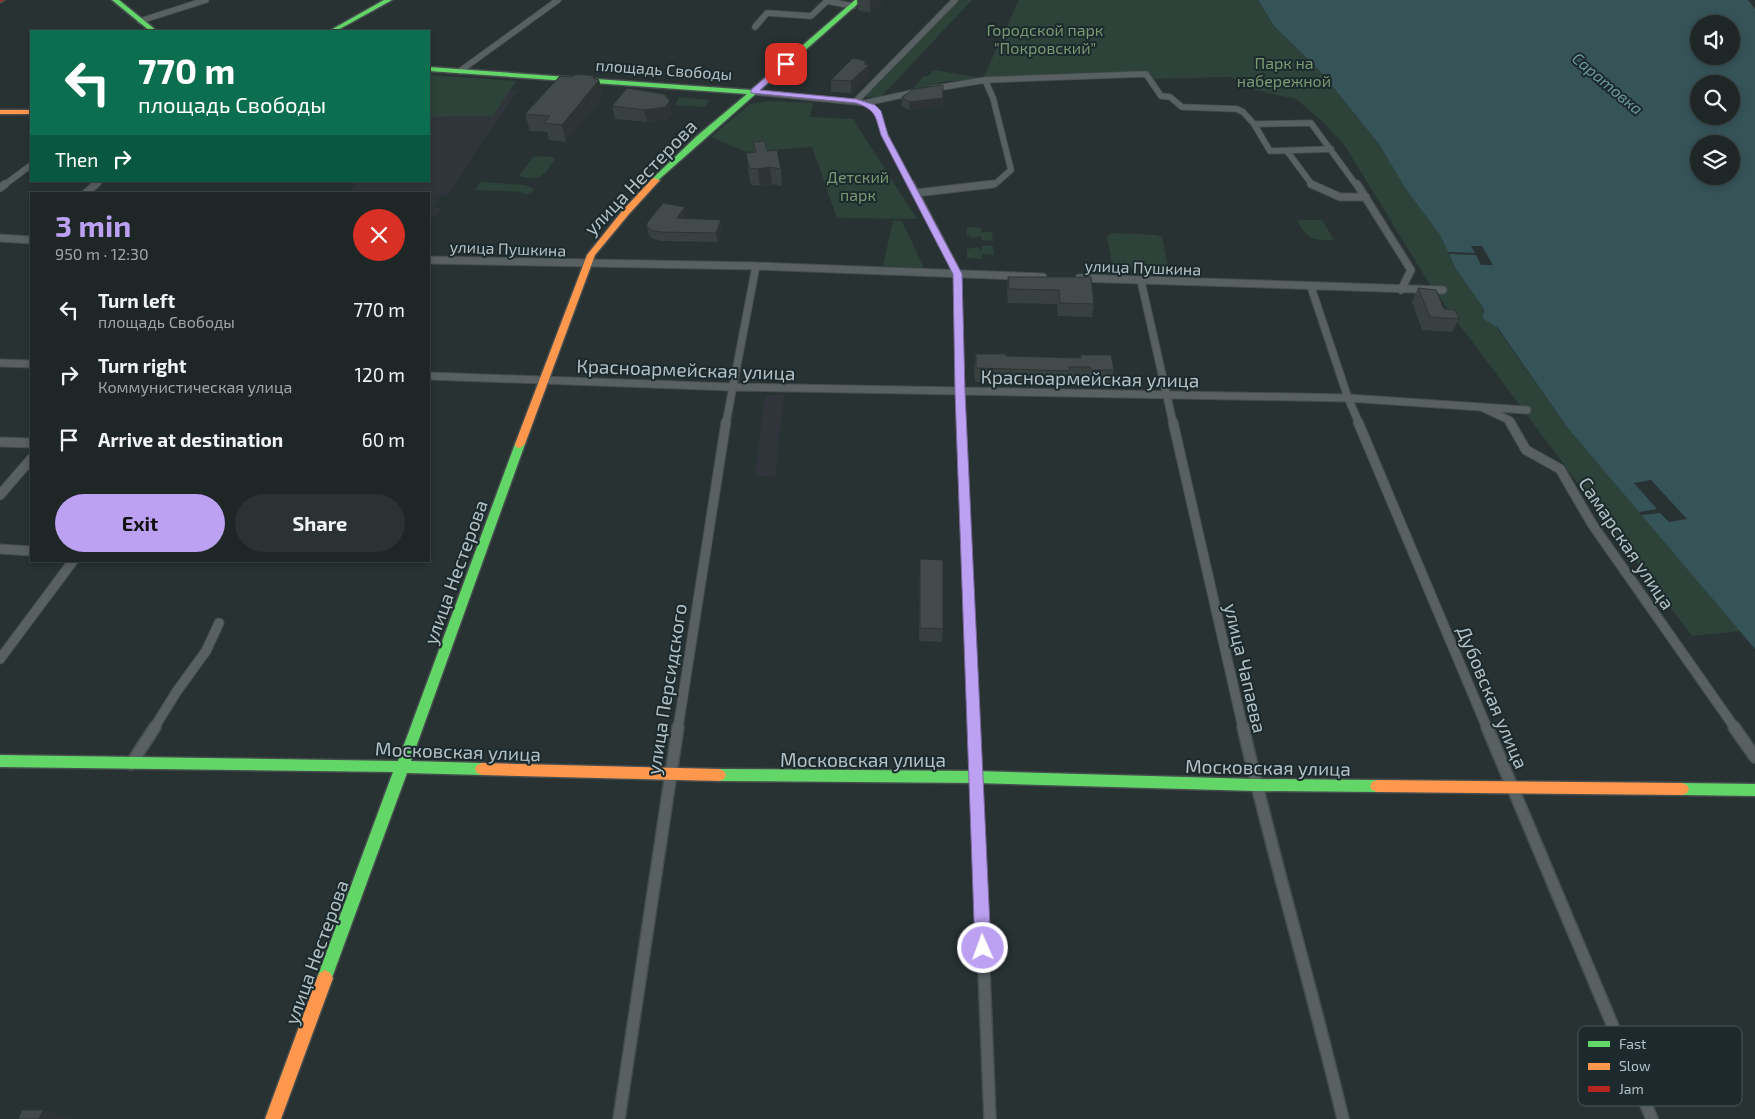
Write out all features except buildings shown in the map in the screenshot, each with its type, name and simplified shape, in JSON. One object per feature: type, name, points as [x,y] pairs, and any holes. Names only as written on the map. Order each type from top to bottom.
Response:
[{"type":"main road","points":[[115,0],[153,30]]},
{"type":"main road","points":[[334,30],[389,0]]},
{"type":"main road","name":"улица Нестерова","points":[[273,1119],[543,380],[594,249],[660,175],[856,3]]},
{"type":"main road","name":"площадь Свободы","points":[[430,69],[754,92]]},
{"type":"main road","points":[[0,112],[30,112]]},
{"type":"main road","name":"Московская улица","points":[[0,761],[403,766],[670,774],[976,777],[1256,785],[1755,790]]},
{"type":"street","points":[[140,21],[206,0]]},
{"type":"street","points":[[460,71],[558,0]]},
{"type":"street","points":[[856,101],[955,0]]},
{"type":"street","points":[[755,27],[767,13],[811,16],[827,1],[856,3]]},
{"type":"street","points":[[1146,74],[1162,96],[1170,97],[1182,107],[1240,110],[1254,124],[1270,151],[1331,149]]},
{"type":"street","name":"площадь Свободы","points":[[754,92],[865,102],[880,101],[955,84],[985,80],[1146,74]]},
{"type":"street","points":[[916,194],[994,184],[1011,170],[993,98],[985,80]]},
{"type":"street","points":[[865,102],[877,111],[885,135],[958,274],[960,392],[990,1119]]},
{"type":"street","points":[[1254,124],[1311,123],[1366,197],[1410,270],[1401,290]]},
{"type":"street","points":[[1287,151],[1312,185],[1340,197],[1366,197]]},
{"type":"street","points":[[0,188],[30,166]]},
{"type":"street","points":[[87,192],[99,182]]},
{"type":"street","points":[[0,238],[30,240]]},
{"type":"street","name":"улица Пушкина","points":[[430,260],[756,266]]},
{"type":"street","points":[[756,266],[1054,278]]},
{"type":"street","name":"улица Персидского","points":[[619,1119],[670,774],[732,388],[756,266]]},
{"type":"street","name":"улица Пушкина","points":[[1073,278],[1443,290]]},
{"type":"street","name":"улица Чапаева","points":[[1141,280],[1256,785],[1322,1030],[1343,1119]]},
{"type":"street","name":"Дубовская улица","points":[[1310,287],[1348,398],[1613,1026]]},
{"type":"street","points":[[0,363],[30,364]]},
{"type":"street","name":"Красноармейская улица","points":[[430,376],[732,388],[1348,398],[1481,407]]},
{"type":"street","points":[[1481,407],[1527,410]]},
{"type":"street","name":"Самарская улица","points":[[1481,407],[1509,420],[1526,450],[1560,469],[1592,524],[1755,757]]},
{"type":"street","points":[[0,442],[30,443]]},
{"type":"street","points":[[0,495],[30,460]]},
{"type":"street","points":[[0,550],[30,551]]},
{"type":"street","points":[[0,659],[72,562]]},
{"type":"street","points":[[131,764],[177,690],[206,651],[220,623]]},
{"type":"street","name":"Дубовская улица","points":[[1647,1106],[1652,1119]]},
{"type":"shaded area","points":[[511,90],[517,91],[448,196],[441,195],[433,207],[441,208],[435,217],[430,217],[430,192],[349,192],[356,182],[430,182],[430,115]]},
{"type":"shaded area","points":[[765,395],[784,395],[775,477],[755,476]]},
{"type":"green space","points":[[957,0],[972,0],[880,98],[865,97]]},
{"type":"green space","name":"Парк на набережной","points":[[1019,0],[1258,0],[1274,26],[1320,71],[1379,144],[1405,188],[1440,235],[1456,269],[1482,306],[1483,313],[1497,328],[1567,427],[1741,631],[1692,636],[1432,288],[1345,146],[1323,122],[1296,99],[1255,90],[1231,77],[1147,79],[1143,72],[983,78]]},
{"type":"green space","points":[[934,70],[982,78],[943,82],[910,92],[924,76],[928,76]]},
{"type":"green space","points":[[430,75],[516,81],[493,116],[430,117]]},
{"type":"green space","points":[[679,97],[709,100],[705,107],[675,105]]},
{"type":"green space","name":"Детский парк","points":[[770,101],[813,103],[810,117],[854,119],[917,219],[837,218],[812,147],[746,152],[711,137],[750,104]]},
{"type":"green space","points":[[534,156],[552,157],[555,159],[548,170],[536,178],[519,176]]},
{"type":"green space","points":[[481,182],[526,185],[535,190],[526,195],[521,192],[475,190]]},
{"type":"green space","points":[[893,220],[902,221],[924,268],[883,266]]},
{"type":"green space","points":[[1297,220],[1322,220],[1334,240],[1311,238],[1304,232]]},
{"type":"green space","points":[[967,227],[981,228],[981,232],[992,232],[993,241],[982,240],[981,236],[971,238],[967,236]]},
{"type":"green space","points":[[1112,233],[1157,235],[1162,237],[1168,266],[1165,268],[1118,267],[1112,264],[1107,236]]},
{"type":"green space","points":[[982,246],[993,246],[994,255],[982,254],[982,259],[967,258],[967,249],[979,247],[979,250],[982,250]]},
{"type":"water","name":"Саратовка","points":[[1258,0],[1748,0],[1755,9],[1755,649],[1567,427],[1498,328],[1482,318],[1484,311],[1482,306],[1456,269],[1440,235],[1405,188],[1379,144],[1320,71],[1274,26]]},
{"type":"pier","points":[[1471,246],[1482,246],[1493,265],[1481,265],[1476,255],[1449,254],[1448,252],[1475,253]]},
{"type":"pier","points":[[1651,480],[1687,519],[1669,522],[1660,513],[1641,515],[1639,512],[1657,509],[1634,483]]},
{"type":"traffic: fast","points":[[115,0],[153,30]]},
{"type":"traffic: fast","points":[[334,30],[389,0]]},
{"type":"traffic: fast","points":[[656,180],[700,138],[859,0]]},
{"type":"traffic: fast","points":[[430,69],[754,92]]},
{"type":"traffic: fast","points":[[325,978],[520,444]]},
{"type":"traffic: fast","points":[[0,761],[482,769]]},
{"type":"traffic: fast","points":[[719,775],[976,777],[1256,785],[1377,786]]},
{"type":"traffic: fast","points":[[1682,789],[1755,790]]},
{"type":"traffic: slow","points":[[0,112],[30,112]]},
{"type":"traffic: slow","points":[[520,444],[591,255],[626,212],[656,180]]},
{"type":"traffic: slow","points":[[482,769],[719,775]]},
{"type":"traffic: slow","points":[[1377,786],[1682,789]]},
{"type":"traffic: slow","points":[[273,1119],[325,978]]},
{"type":"route","points":[[786,64],[754,92],[865,102],[872,106],[877,111],[885,135],[958,274],[960,392],[983,948]]},
{"type":"park label","name":"Городской парк \"Покровский\"","points":[[1045,38]]}]
